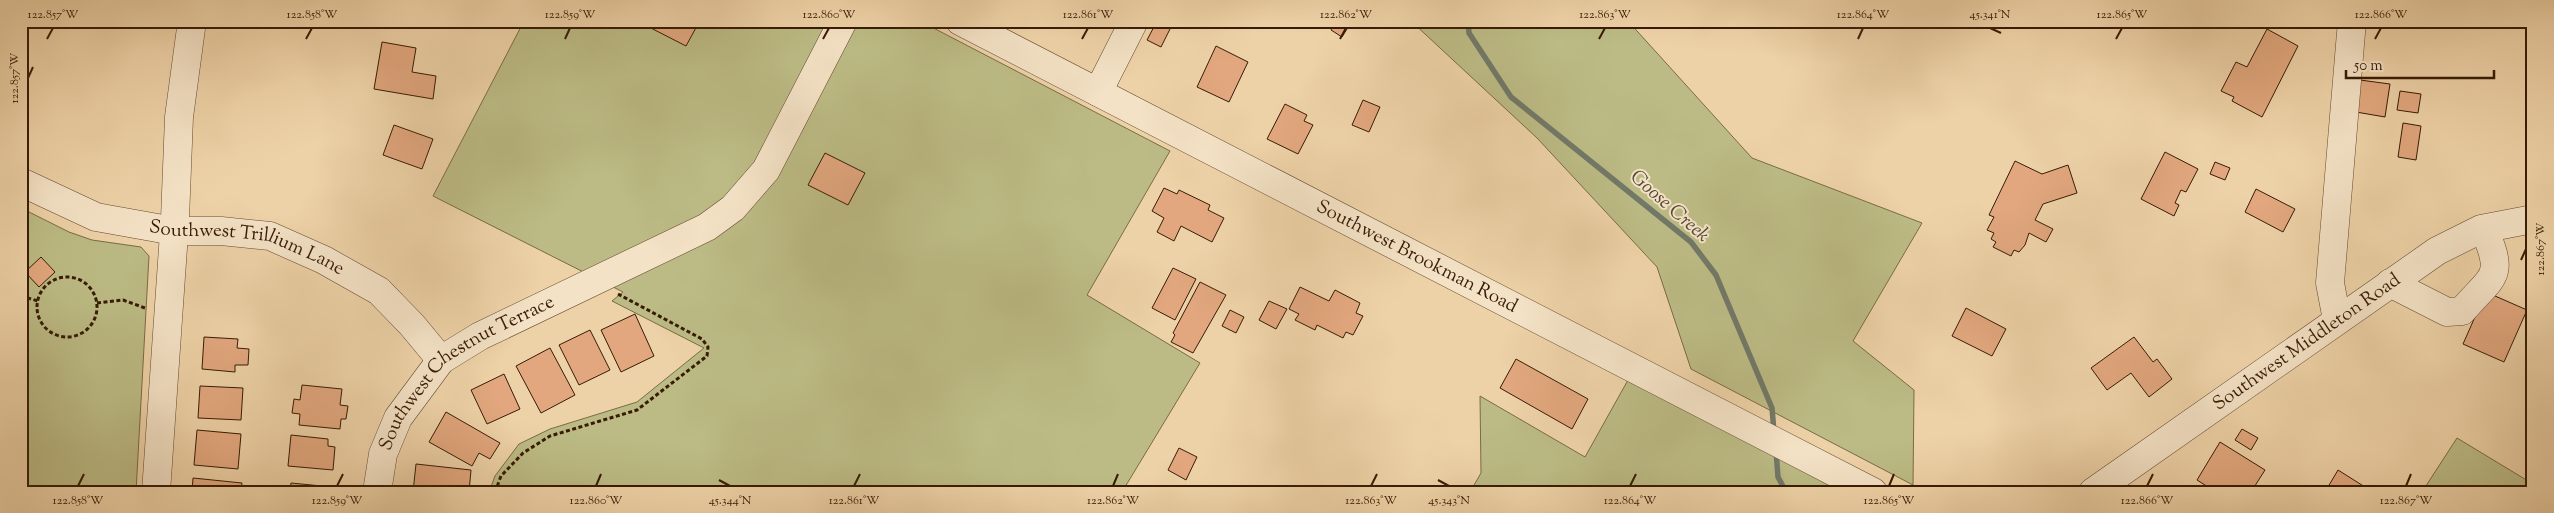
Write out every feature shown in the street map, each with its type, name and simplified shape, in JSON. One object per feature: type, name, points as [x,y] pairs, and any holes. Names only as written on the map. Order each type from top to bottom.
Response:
[{"type":"street","points":[[156,492],[174,231],[179,118],[192,21]]},
{"type":"street","name":"Southwest Chestnut Terrace","points":[[377,492],[383,454],[398,418],[441,360],[480,336],[707,227],[733,208],[766,170],[843,21]]},
{"type":"street","points":[[1098,92],[1134,21]]},
{"type":"street","points":[[2337,320],[2330,283],[2352,21]]},
{"type":"street","name":"Southwest Brookman Road","points":[[972,24],[1098,92],[1873,492]]},
{"type":"street","name":"Southwest Trillium Lane","points":[[21,182],[96,217],[174,231],[221,231],[270,236],[324,260],[379,291],[412,325],[441,360]]},
{"type":"street","name":"Southwest Middleton Road","points":[[2092,492],[2437,251],[2484,229],[2533,219]]},
{"type":"street","points":[[2390,283],[2447,312],[2462,311],[2495,275],[2496,256],[2484,229]]},
{"type":"path","points":[[64,277],[82,280],[94,294],[97,303],[93,323],[77,335],[66,336],[56,334],[41,321],[38,301],[47,285],[64,277]]},
{"type":"path","points":[[495,492],[501,476],[523,453],[550,436],[636,410],[707,356],[708,347],[702,339],[592,281]]},
{"type":"path","points":[[21,296],[38,301]]},
{"type":"path","points":[[97,303],[130,301],[168,321]]},
{"type":"shaded area","points":[[524,21],[920,21],[1170,151],[1087,295],[1200,363],[1122,492],[489,492],[495,476],[519,444],[550,429],[637,402],[704,348],[612,301],[623,292],[433,196]]},
{"type":"shaded area","points":[[1411,21],[1628,21],[1752,158],[1922,223],[1853,341],[1914,390],[1913,485],[1691,369],[1657,267],[1537,138]]},
{"type":"shaded area","points":[[21,208],[69,232],[92,240],[141,247],[149,256],[136,492],[21,492]]},
{"type":"shaded area","points":[[1628,380],[1850,492],[1470,492],[1481,473],[1480,396],[1585,457]]},
{"type":"shaded area","points":[[2457,438],[2533,484],[2533,492],[2422,492]]},
{"type":"building","points":[[647,21],[692,21],[698,24],[686,46],[645,25]]},
{"type":"building","points":[[1157,21],[1174,21],[1161,47],[1147,40]]},
{"type":"building","points":[[1336,21],[1352,21],[1342,37],[1331,30]]},
{"type":"building","points":[[2267,29],[2298,46],[2262,117],[2232,101],[2234,97],[2221,91],[2236,62],[2247,67]]},
{"type":"building","points":[[382,42],[416,48],[412,72],[436,76],[433,99],[374,89]]},
{"type":"building","points":[[1216,46],[1248,62],[1229,102],[1197,87]]},
{"type":"building","points":[[2360,80],[2390,84],[2385,117],[2356,112]]},
{"type":"building","points":[[2400,91],[2421,94],[2418,113],[2397,110]]},
{"type":"building","points":[[1363,100],[1380,107],[1369,132],[1352,125]]},
{"type":"building","points":[[1285,104],[1307,115],[1304,121],[1313,125],[1298,154],[1267,139]]},
{"type":"building","points":[[2403,123],[2421,126],[2416,160],[2398,157]]},
{"type":"building","points":[[394,125],[433,139],[422,169],[383,155]]},
{"type":"building","points":[[2165,152],[2198,169],[2186,192],[2181,190],[2175,203],[2179,205],[2174,216],[2141,199]]},
{"type":"building","points":[[825,153],[865,173],[848,205],[808,185]]},
{"type":"building","points":[[2015,161],[2042,174],[2068,165],[2077,193],[2043,204],[2035,220],[2053,229],[2046,242],[2029,233],[2025,245],[2019,252],[2014,250],[2011,256],[1993,247],[1996,242],[1991,239],[1994,233],[1987,230],[1994,217],[1989,215]]},
{"type":"building","points":[[2215,162],[2230,168],[2225,180],[2210,174]]},
{"type":"building","points":[[1164,188],[1177,194],[1179,190],[1210,205],[1208,210],[1224,218],[1212,242],[1181,226],[1174,241],[1157,232],[1164,218],[1152,211]]},
{"type":"building","points":[[2256,189],[2295,209],[2283,232],[2245,212]]},
{"type":"building","points":[[41,257],[55,272],[39,287],[25,272]]},
{"type":"building","points":[[1173,268],[1196,279],[1175,320],[1152,308]]},
{"type":"building","points":[[1200,282],[1226,295],[1193,353],[1171,342],[1175,335],[1173,333]]},
{"type":"building","points":[[1300,287],[1329,301],[1335,290],[1360,303],[1356,313],[1363,316],[1353,335],[1346,332],[1343,338],[1317,325],[1315,330],[1295,320],[1299,314],[1289,309]]},
{"type":"building","points":[[2486,292],[2527,310],[2504,362],[2463,344]]},
{"type":"building","points":[[1269,301],[1287,309],[1276,329],[1259,320]]},
{"type":"building","points":[[1966,308],[2006,329],[1992,356],[1952,336]]},
{"type":"building","points":[[1230,310],[1244,317],[1236,333],[1222,326]]},
{"type":"building","points":[[635,314],[654,356],[621,372],[601,330]]},
{"type":"building","points":[[590,330],[610,370],[579,385],[559,345]]},
{"type":"building","points":[[204,337],[238,339],[237,348],[249,349],[248,365],[235,365],[235,372],[202,369]]},
{"type":"building","points":[[2134,337],[2153,362],[2157,359],[2172,379],[2149,397],[2131,373],[2107,390],[2091,368]]},
{"type":"building","points":[[550,348],[575,395],[541,413],[516,366]]},
{"type":"building","points":[[1516,359],[1588,399],[1572,429],[1500,388]]},
{"type":"building","points":[[504,374],[520,409],[487,424],[471,390]]},
{"type":"building","points":[[302,385],[342,389],[340,405],[348,406],[346,419],[341,419],[340,429],[299,425],[300,414],[292,413],[294,399],[300,400]]},
{"type":"building","points":[[200,386],[243,388],[241,420],[198,418]]},
{"type":"building","points":[[446,412],[500,443],[490,459],[479,453],[472,466],[429,442]]},
{"type":"building","points":[[2242,429],[2258,438],[2251,450],[2235,440]]},
{"type":"building","points":[[197,430],[241,434],[238,469],[194,465]]},
{"type":"building","points":[[291,435],[328,439],[328,446],[335,447],[333,470],[288,466]]},
{"type":"building","points":[[2220,442],[2265,470],[2251,492],[2216,492],[2197,480]]},
{"type":"building","points":[[1179,448],[1197,457],[1186,480],[1168,470]]},
{"type":"building","points":[[416,464],[471,470],[469,492],[413,492]]},
{"type":"building","points":[[2338,470],[2373,492],[2325,492]]},
{"type":"building","points":[[193,478],[242,483],[241,492],[192,492]]},
{"type":"building","points":[[291,483],[332,487],[331,492],[290,492]]},
{"type":"waterway","name":"Goose Creek","points":[[1468,21],[1469,33],[1511,97],[1691,242],[1716,275],[1772,408],[1774,432]]},
{"type":"waterway","name":"Goose Creek","points":[[1776,451],[1778,477],[1786,492]]}]
